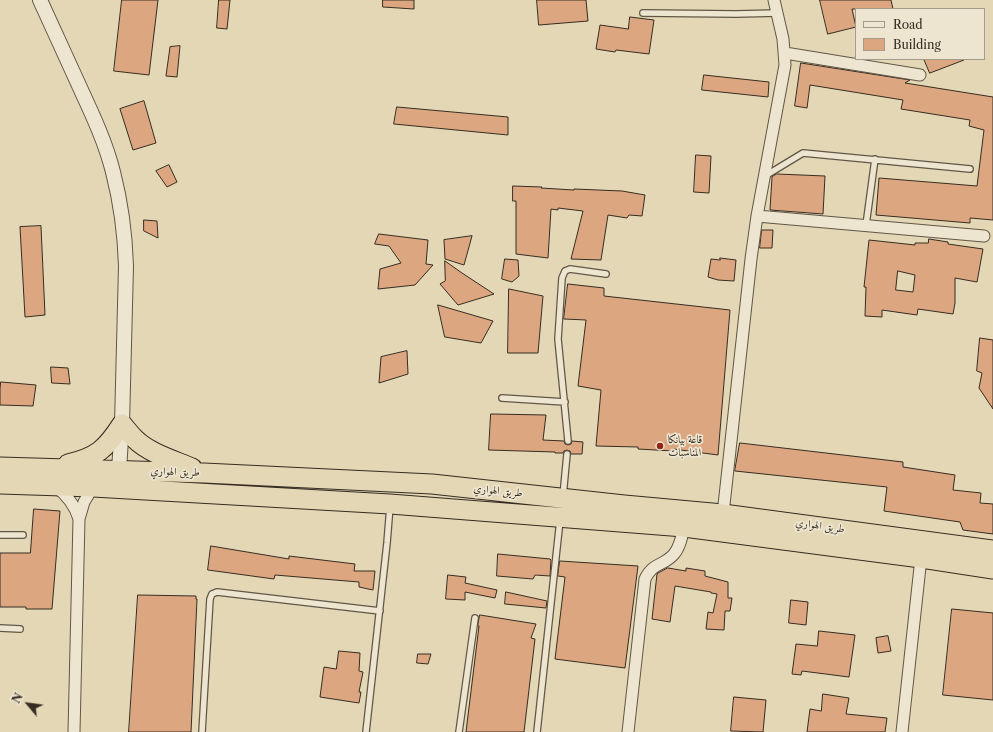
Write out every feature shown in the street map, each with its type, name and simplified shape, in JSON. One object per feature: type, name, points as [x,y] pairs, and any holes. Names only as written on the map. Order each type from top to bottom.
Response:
[{"type":"highway","points":[[50,468],[86,459],[96,454],[112,440],[122,424],[135,440],[152,451],[204,472]]},
{"type":"highway","name":"طريق الهواري","points":[[0,467],[204,472],[432,484],[562,498],[623,514],[684,527],[921,558],[993,569]]},
{"type":"highway","name":"طريق الهواري","points":[[0,484],[93,487],[390,504],[560,518],[623,514],[724,514],[993,550]]},
{"type":"street","points":[[40,0],[106,147],[118,194],[125,241],[126,266],[120,470]]},
{"type":"street","points":[[724,514],[751,259],[764,176],[786,65],[784,39],[774,0]]},
{"type":"street","points":[[785,53],[920,75]]},
{"type":"street","points":[[757,216],[984,236]]},
{"type":"street","points":[[55,486],[70,500],[77,511],[79,519]]},
{"type":"street","points":[[74,732],[79,519],[84,502],[93,487]]},
{"type":"street","points":[[628,732],[645,579],[652,568],[674,555],[680,544],[684,527]]},
{"type":"street","points":[[902,732],[921,558]]},
{"type":"lane","points":[[643,13],[778,13]]},
{"type":"lane","points":[[764,176],[803,152],[970,169]]},
{"type":"lane","points":[[866,225],[875,159]]},
{"type":"lane","points":[[568,441],[558,339],[562,278],[565,272],[570,269],[606,274]]},
{"type":"lane","points":[[502,398],[565,402]]},
{"type":"lane","points":[[562,498],[567,454]]},
{"type":"lane","points":[[366,732],[380,611],[390,504]]},
{"type":"lane","points":[[538,732],[560,518]]},
{"type":"lane","points":[[0,535],[22,535]]},
{"type":"lane","points":[[202,732],[210,600],[212,594],[217,592],[380,611]]},
{"type":"lane","points":[[459,732],[475,618]]},
{"type":"lane","points":[[0,628],[20,629]]},
{"type":"building","points":[[122,0],[158,0],[149,75],[114,71]]},
{"type":"building","points":[[219,0],[230,0],[227,29],[217,28]]},
{"type":"building","points":[[383,0],[414,0],[414,9],[383,7]]},
{"type":"building","points":[[537,0],[586,0],[588,21],[539,25]]},
{"type":"building","points":[[820,0],[891,0],[893,8],[852,9],[855,27],[828,34]]},
{"type":"building","points":[[630,17],[654,20],[649,54],[616,50],[615,52],[596,49],[600,25],[628,29]]},
{"type":"building","points":[[180,46],[177,77],[166,76],[170,47]]},
{"type":"building","points":[[924,60],[964,60],[930,73]]},
{"type":"building","points":[[801,63],[910,80],[905,83],[993,97],[993,220],[970,218],[970,223],[876,215],[879,178],[977,186],[984,130],[969,126],[970,120],[901,109],[903,100],[810,85],[807,108],[795,106]]},
{"type":"building","points":[[704,75],[769,82],[768,97],[702,90]]},
{"type":"building","points":[[144,101],[156,143],[133,150],[120,109]]},
{"type":"building","points":[[397,107],[508,117],[508,135],[394,124]]},
{"type":"building","points":[[696,155],[711,156],[709,193],[694,192]]},
{"type":"building","points":[[169,165],[177,182],[167,187],[156,171]]},
{"type":"building","points":[[777,174],[825,176],[823,214],[770,210],[772,177]]},
{"type":"building","points":[[513,186],[574,190],[622,191],[645,195],[642,216],[629,215],[627,218],[608,215],[601,260],[571,259],[583,211],[558,208],[558,210],[551,209],[548,258],[516,254],[516,201],[513,201]]},
{"type":"building","points":[[144,220],[157,221],[158,238],[144,231]]},
{"type":"building","points":[[41,226],[45,315],[25,317],[20,227]]},
{"type":"building","points":[[762,230],[773,230],[772,248],[760,248]]},
{"type":"building","points":[[379,234],[428,240],[426,264],[433,265],[415,285],[378,289],[380,269],[401,263],[389,246],[375,244]]},
{"type":"building","points":[[472,236],[464,265],[445,259],[444,240]]},
{"type":"building","points":[[929,239],[948,242],[948,244],[983,249],[977,282],[955,278],[955,303],[953,314],[918,309],[917,315],[882,310],[882,317],[865,316],[866,287],[864,287],[869,240],[915,245],[915,243],[928,243]],"holes":[[[898,271],[915,275],[913,292],[896,290]]]},
{"type":"building","points":[[720,258],[736,260],[734,281],[718,280],[708,277],[711,259],[720,260]]},
{"type":"building","points":[[505,259],[518,260],[519,276],[512,282],[502,279]]},
{"type":"building","points":[[445,261],[494,294],[458,305],[440,284],[445,281]]},
{"type":"building","points":[[568,284],[604,288],[604,296],[730,310],[718,455],[673,449],[673,451],[638,449],[638,447],[596,446],[601,390],[578,386],[586,320],[564,319]]},
{"type":"building","points":[[509,289],[543,296],[538,353],[508,353]]},
{"type":"building","points":[[438,305],[493,321],[481,343],[445,337]]},
{"type":"building","points":[[980,338],[993,340],[993,409],[979,388],[982,373],[977,371]]},
{"type":"building","points":[[407,351],[408,374],[379,383],[381,357]]},
{"type":"building","points":[[51,367],[68,368],[70,384],[52,383]]},
{"type":"building","points":[[1,382],[36,385],[33,406],[0,405]]},
{"type":"building","points":[[491,414],[546,415],[543,440],[564,441],[565,444],[568,445],[571,444],[572,441],[583,442],[582,454],[571,454],[570,451],[567,450],[563,453],[555,453],[489,450]]},
{"type":"building","points":[[740,443],[903,462],[903,467],[955,475],[953,490],[981,493],[980,503],[993,504],[993,534],[963,530],[960,522],[884,511],[887,487],[735,471]]},
{"type":"building","points":[[34,509],[60,511],[52,609],[0,607],[0,553],[30,553]]},
{"type":"building","points":[[211,546],[289,559],[289,556],[355,564],[354,571],[375,571],[373,590],[359,587],[359,582],[275,575],[274,579],[208,570]]},
{"type":"building","points":[[498,554],[550,559],[550,576],[535,575],[533,579],[497,576]]},
{"type":"building","points":[[560,561],[638,566],[625,668],[555,659],[565,577],[558,576]]},
{"type":"building","points":[[668,568],[686,571],[686,568],[705,571],[705,576],[728,582],[728,598],[732,598],[730,611],[725,611],[724,630],[706,629],[708,612],[713,613],[717,594],[675,586],[670,622],[652,619],[657,574]]},
{"type":"building","points":[[448,575],[466,577],[465,583],[497,590],[495,598],[465,592],[465,600],[446,599]]},
{"type":"building","points":[[506,592],[547,601],[546,608],[505,604]]},
{"type":"building","points":[[138,595],[196,596],[191,732],[129,732]]},
{"type":"building","points":[[791,600],[808,602],[806,625],[789,623]]},
{"type":"building","points":[[952,609],[993,613],[993,700],[943,695]]},
{"type":"building","points":[[480,615],[536,624],[531,638],[535,639],[524,732],[466,732]]},
{"type":"building","points":[[819,631],[855,635],[849,677],[802,671],[801,675],[792,674],[796,644],[817,646]]},
{"type":"building","points":[[888,636],[891,651],[878,653],[876,638]]},
{"type":"building","points":[[339,651],[360,653],[359,671],[363,672],[359,692],[361,692],[359,703],[320,697],[324,667],[336,669]]},
{"type":"building","points":[[418,654],[431,654],[428,664],[417,663]]},
{"type":"building","points":[[823,694],[849,698],[846,714],[887,718],[885,732],[807,732],[810,709],[821,711]]},
{"type":"building","points":[[734,697],[766,700],[763,732],[731,731]]},
{"type":"place","name":"قاعة بيانكا المناسبات","points":[[660,446]]}]
